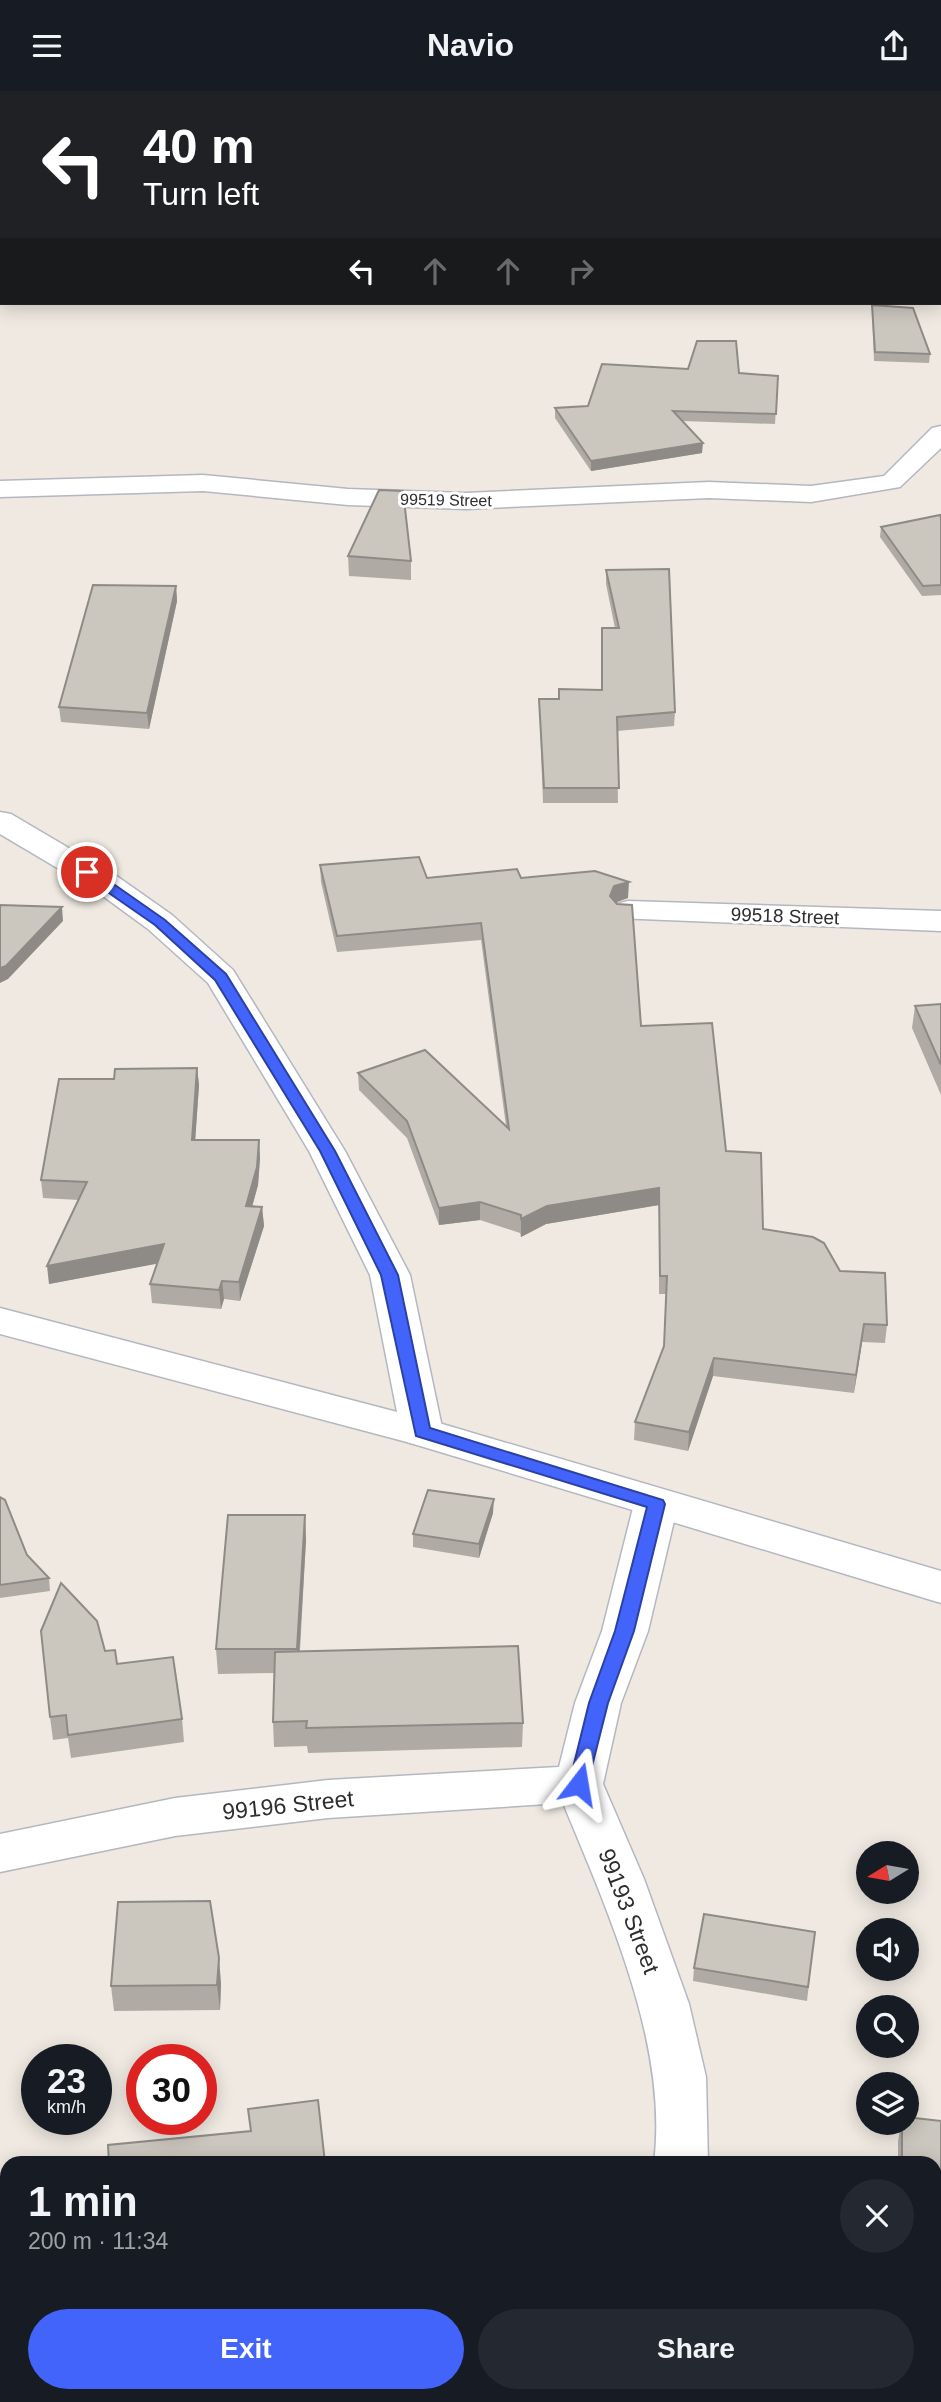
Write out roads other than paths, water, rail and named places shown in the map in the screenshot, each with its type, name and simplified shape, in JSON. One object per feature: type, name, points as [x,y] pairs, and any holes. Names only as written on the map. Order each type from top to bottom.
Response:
[{"type":"street","name":"99519 Street","points":[[0,489],[203,483],[348,497],[466,501],[709,490],[811,494],[891,482],[941,433]]},
{"type":"street","points":[[0,821],[107,884],[160,922],[221,977],[327,1151],[390,1275],[422,1432]]},
{"type":"street","name":"99518 Street","points":[[628,911],[941,921]]},
{"type":"street","points":[[0,1321],[422,1432],[941,1587]]},
{"type":"street","points":[[579,1784],[598,1703],[625,1631],[656,1504]]},
{"type":"street","name":"99196 Street","points":[[0,1853],[175,1818],[328,1799],[579,1784]]},
{"type":"street","name":"99193 Street","points":[[579,1784],[619,1879],[663,2004],[679,2077],[682,2156]]}]
